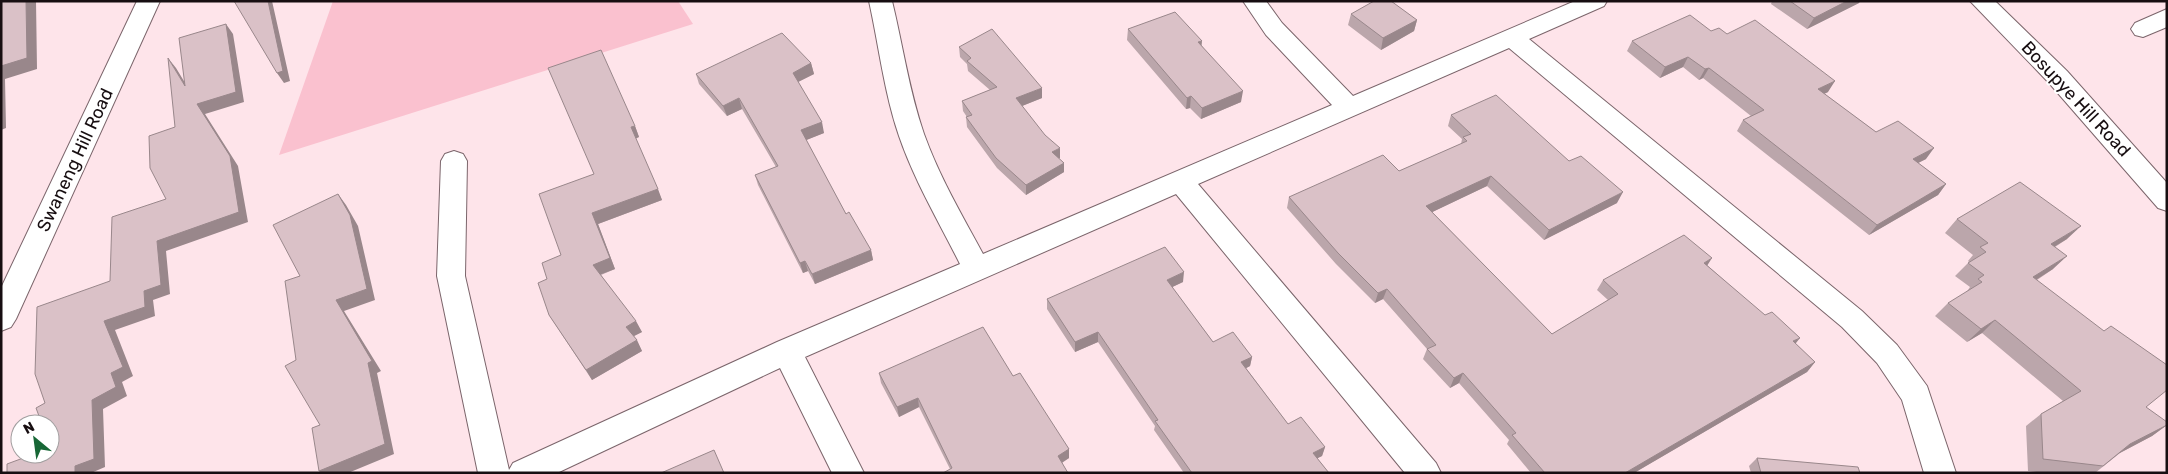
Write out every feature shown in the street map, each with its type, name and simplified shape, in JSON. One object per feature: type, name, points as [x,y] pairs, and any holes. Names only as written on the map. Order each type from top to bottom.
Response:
[{"type":"street","name":"Swaneng Hill Road","points":[[1,319],[149,1]]},
{"type":"street","points":[[880,1],[906,120],[925,165],[976,268]]},
{"type":"street","points":[[1254,1],[1274,29],[1350,108]]},
{"type":"street","points":[[524,473],[787,351],[976,268],[1513,39],[1596,1]]},
{"type":"street","name":"Bosupye Hill Road","points":[[1981,1],[2058,77],[2167,201]]},
{"type":"street","points":[[2144,29],[2167,17]]},
{"type":"street","points":[[1513,39],[1852,319],[1887,354],[1916,395],[1940,473]]},
{"type":"street","points":[[454,162],[451,276],[494,473]]},
{"type":"street","points":[[1181,182],[1424,473]]},
{"type":"street","points":[[787,351],[848,473]]},
{"type":"shaded area","points":[[333,1],[678,1],[693,24],[279,155]]},
{"type":"building","points":[[1,1],[26,1],[27,58],[1,66]]},
{"type":"building","points":[[234,1],[268,1],[283,71],[277,73]]},
{"type":"building","points":[[1374,1],[1391,1],[1417,20],[1383,38],[1351,14]]},
{"type":"building","points":[[1790,1],[1847,1],[1814,18]]},
{"type":"building","points":[[1175,12],[1202,41],[1198,42],[1243,91],[1202,108],[1191,96],[1187,98],[1128,29]]},
{"type":"building","points":[[1690,15],[1711,31],[1719,28],[1727,34],[1755,20],[1835,81],[1818,89],[1876,132],[1898,121],[1934,148],[1913,159],[1946,184],[1877,225],[1743,120],[1764,110],[1709,68],[1705,69],[1688,57],[1665,67],[1632,41]]},
{"type":"building","points":[[226,24],[236,92],[197,104],[230,156],[239,212],[157,241],[161,285],[144,291],[145,307],[104,321],[123,367],[111,373],[116,387],[92,400],[94,459],[75,466],[75,473],[7,473],[7,464],[10,463],[60,464],[60,414],[38,414],[36,408],[45,403],[35,374],[37,307],[110,281],[112,217],[166,199],[150,168],[149,136],[175,127],[168,58],[185,86],[179,38]]},
{"type":"building","points":[[992,29],[1042,88],[1016,98],[1045,135],[1060,148],[1052,152],[1064,163],[1026,185],[996,158],[966,117],[972,115],[962,101],[997,87],[967,61],[971,58],[959,47]]},
{"type":"building","points":[[782,33],[811,63],[793,73],[822,122],[801,130],[846,214],[849,212],[871,250],[812,274],[805,261],[800,263],[755,175],[778,166],[739,98],[723,106],[696,74]]},
{"type":"building","points":[[601,50],[635,126],[631,127],[658,189],[592,213],[610,258],[593,265],[636,321],[626,327],[637,340],[586,370],[549,315],[538,283],[547,279],[542,263],[561,255],[539,194],[594,174],[548,68]]},
{"type":"building","points":[[1496,95],[1569,161],[1581,156],[1623,192],[1549,230],[1491,176],[1426,206],[1552,334],[1618,294],[1603,280],[1684,235],[1712,258],[1704,263],[1765,315],[1772,312],[1800,338],[1793,341],[1815,362],[1625,473],[1545,473],[1512,435],[1516,433],[1463,373],[1454,378],[1427,349],[1436,345],[1387,289],[1378,293],[1338,253],[1289,197],[1383,155],[1399,171],[1467,141],[1463,137],[1471,134],[1451,115]]},
{"type":"building","points":[[2020,182],[2081,226],[2051,244],[2067,256],[2033,277],[2104,331],[2111,326],[2167,365],[2167,390],[2146,407],[2167,422],[2167,425],[2130,444],[2103,466],[2043,459],[2041,414],[2081,391],[1995,320],[1981,329],[1948,303],[1982,282],[1978,279],[1984,275],[1968,263],[1986,252],[1980,247],[1988,243],[1957,219]]},
{"type":"building","points":[[338,194],[350,215],[367,289],[336,300],[372,361],[368,363],[385,444],[319,471],[312,428],[320,425],[285,366],[296,360],[285,281],[300,276],[273,225]]},
{"type":"building","points":[[1165,247],[1184,272],[1167,280],[1213,342],[1233,332],[1252,357],[1241,362],[1288,424],[1301,417],[1325,447],[1313,453],[1329,473],[1192,473],[1155,421],[1158,420],[1098,332],[1075,342],[1047,299]]},
{"type":"building","points":[[983,327],[1013,376],[1020,373],[1069,449],[1058,456],[1068,473],[943,473],[952,468],[918,398],[897,407],[879,373]]},
{"type":"building","points":[[714,450],[724,473],[661,473]]},
{"type":"building","points":[[1757,458],[1858,467],[1860,473],[1761,473]]}]
